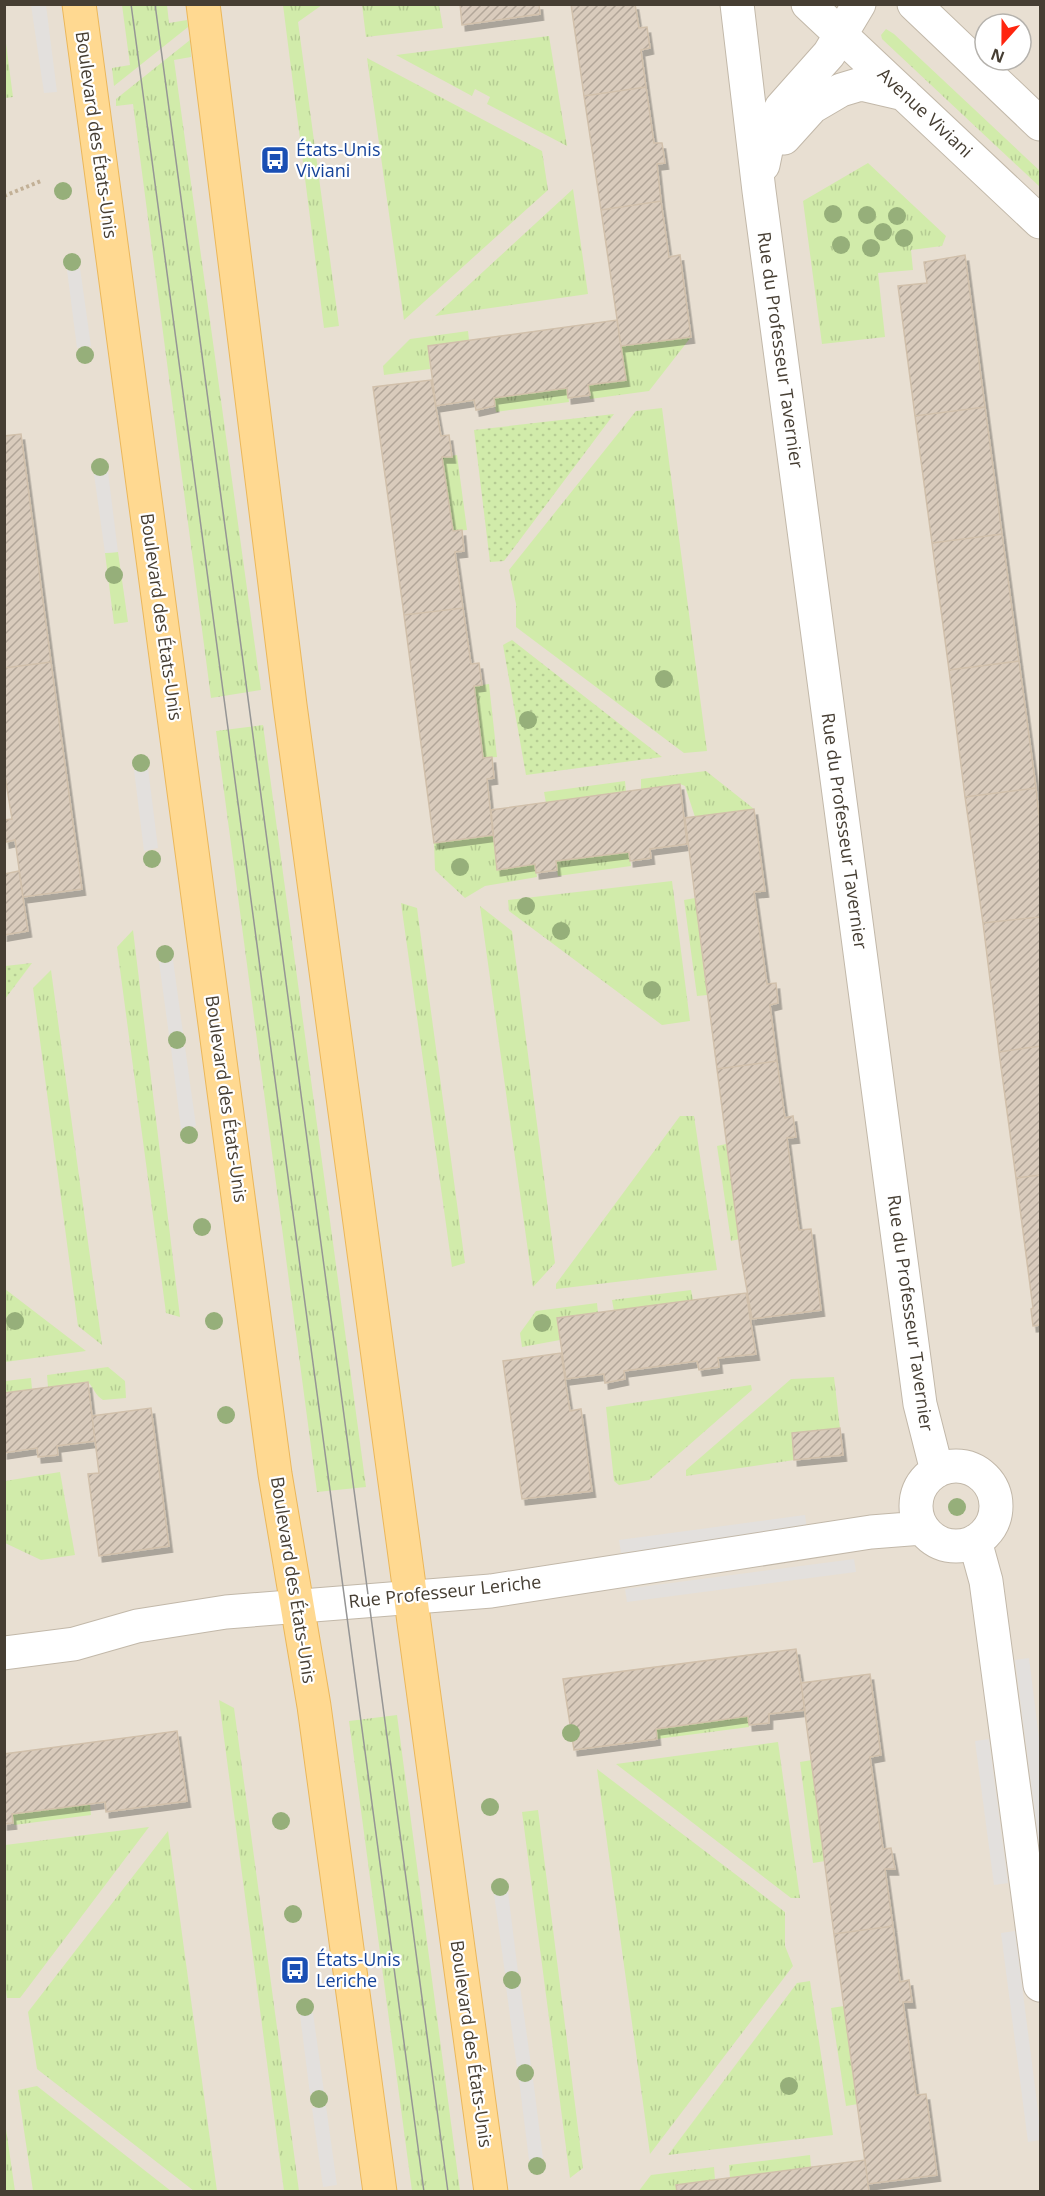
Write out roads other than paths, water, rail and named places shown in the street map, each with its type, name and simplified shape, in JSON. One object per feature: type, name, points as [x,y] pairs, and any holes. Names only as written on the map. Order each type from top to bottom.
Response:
[{"type":"main road","name":"Boulevard des États-Unis","points":[[79,4],[275,1474],[317,1729],[380,2192]]},
{"type":"main road","name":"Boulevard des États-Unis","points":[[202,4],[290,705],[491,2192]]},
{"type":"street","name":"Rue du Professeur Tavernier","points":[[736,4],[920,1404],[937,1471]]},
{"type":"street","name":"Avenue Viviani","points":[[808,4],[1041,222]]},
{"type":"street","name":"Rue du Professeur Tavernier","points":[[759,190],[770,131],[781,108],[829,54],[859,4]]},
{"type":"street","points":[[914,4],[1041,124]]},
{"type":"street","points":[[759,190],[782,140],[812,107],[841,90],[861,84],[906,94]]},
{"type":"street","points":[[950,1467],[964,1467],[977,1472],[987,1481],[996,1507],[993,1521],[986,1533],[975,1541],[964,1545],[940,1544],[922,1528],[915,1503],[926,1479],[937,1471],[950,1467]]},
{"type":"street","name":"Rue Professeur Leriche","points":[[4,1653],[74,1644],[137,1626],[226,1612],[491,1591],[871,1532],[922,1528]]},
{"type":"street","points":[[975,1541],[986,1581],[1041,1985]]},
{"type":"tram line","points":[[131,4],[424,2192]]},
{"type":"tram line","points":[[155,4],[448,2192]]},
{"type":"place","name":"États-Unis Viviani","points":[[275,160]]},
{"type":"place","name":"États-Unis Leriche","points":[[295,1970]]}]
